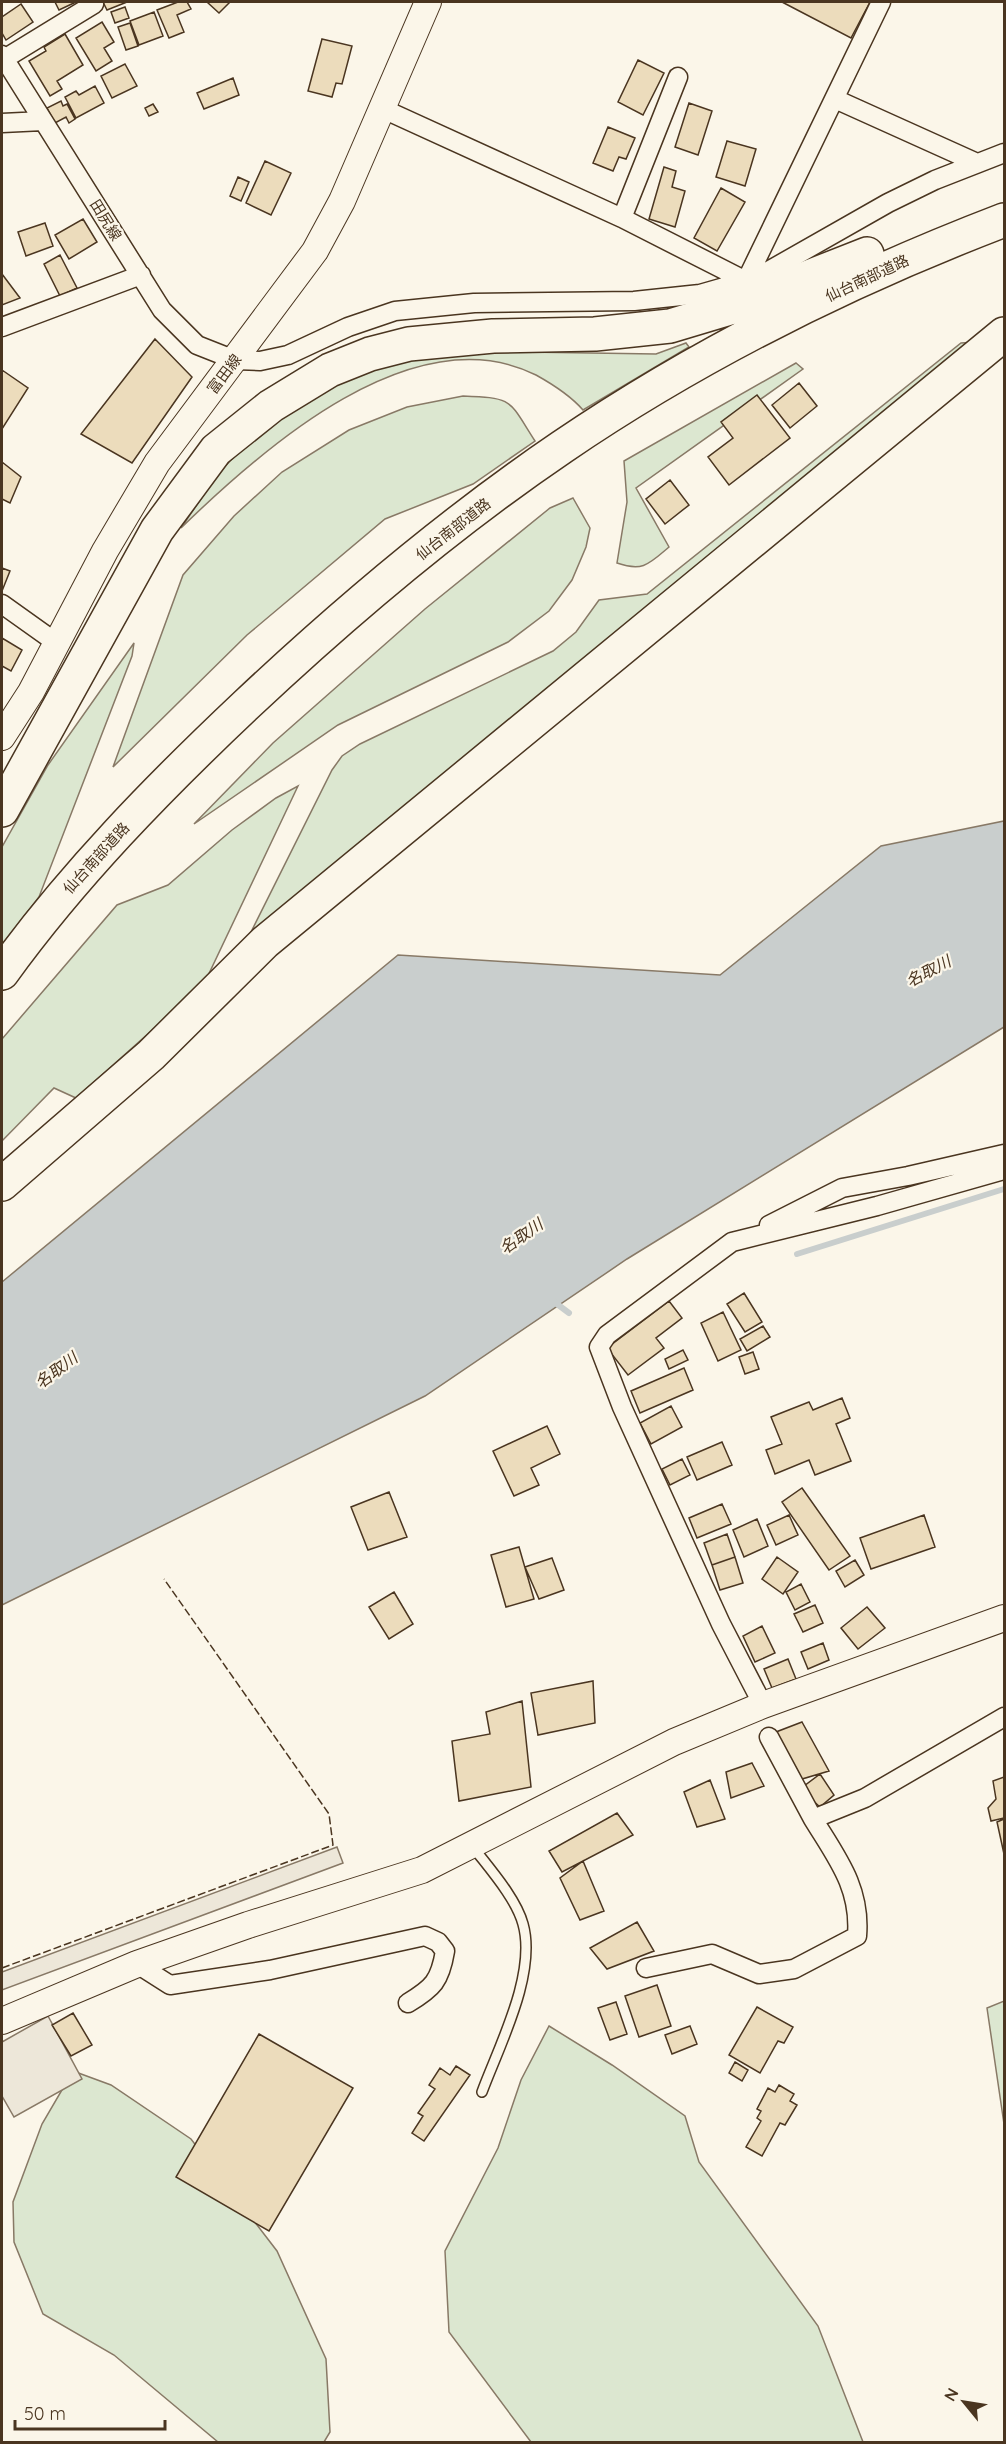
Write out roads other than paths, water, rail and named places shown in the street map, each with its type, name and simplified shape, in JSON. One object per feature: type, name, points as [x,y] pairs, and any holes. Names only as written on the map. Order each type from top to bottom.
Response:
[{"type":"highway","points":[[2,810],[157,530],[216,450],[281,400],[330,370],[369,354],[409,344],[494,336],[595,334],[670,326],[730,308],[1005,201]]},
{"type":"highway","name":"仙台南部道路","points":[[2,973],[26,939],[96,856],[183,764],[301,654],[464,518],[562,446],[662,384],[753,332],[860,279],[1005,220]]},
{"type":"highway","points":[[2,1184],[151,1055],[265,942],[1005,334]]},
{"type":"street","name":"富田線","points":[[2,737],[58,644],[105,551],[157,463],[315,251],[342,201],[428,2]]},
{"type":"street","points":[[747,281],[881,2]]},
{"type":"street","points":[[3,57],[94,4]]},
{"type":"street","name":"田尻線","points":[[3,57],[162,310],[197,345],[235,360]]},
{"type":"street","points":[[622,218],[678,77]]},
{"type":"street","points":[[835,99],[977,163]]},
{"type":"street","points":[[381,108],[622,218],[747,281]]},
{"type":"street","points":[[2,123],[43,121]]},
{"type":"street","points":[[235,360],[260,361],[288,355],[348,327],[395,311],[474,303],[634,301],[700,294],[747,281],[767,272],[888,203],[935,180],[1005,153]]},
{"type":"street","points":[[2,327],[141,275]]},
{"type":"street","points":[[2,604],[58,644]]},
{"type":"street","points":[[740,1240],[842,1188],[1005,1154]]},
{"type":"street","points":[[764,1705],[721,1624],[622,1407],[599,1347],[607,1335],[732,1242],[877,1206],[1005,1170]]},
{"type":"street","points":[[2,2021],[137,1964],[248,1925],[422,1870],[674,1742],[764,1705],[1005,1618]]},
{"type":"street","points":[[813,1819],[865,1798],[1005,1717]]},
{"type":"street","points":[[646,1968],[712,1954],[759,1974],[782,1971],[794,1969],[857,1936],[859,1918],[848,1875],[813,1819],[769,1737]]},
{"type":"street","points":[[137,1964],[170,1985],[270,1971],[425,1936],[438,1942],[445,1952],[442,1967],[429,1990],[408,2004]]},
{"type":"lane","points":[[471,1845],[503,1886],[523,1924],[525,1961],[516,2002],[482,2092]]},
{"type":"water","name":"名取川","points":[[1004,821],[1004,1027],[627,1259],[425,1396],[2,1605],[2,1282],[398,955],[720,975],[881,846]]},
{"type":"waterway","points":[[797,1254],[1004,1189]]},
{"type":"waterway","points":[[553,1301],[569,1313]]}]
